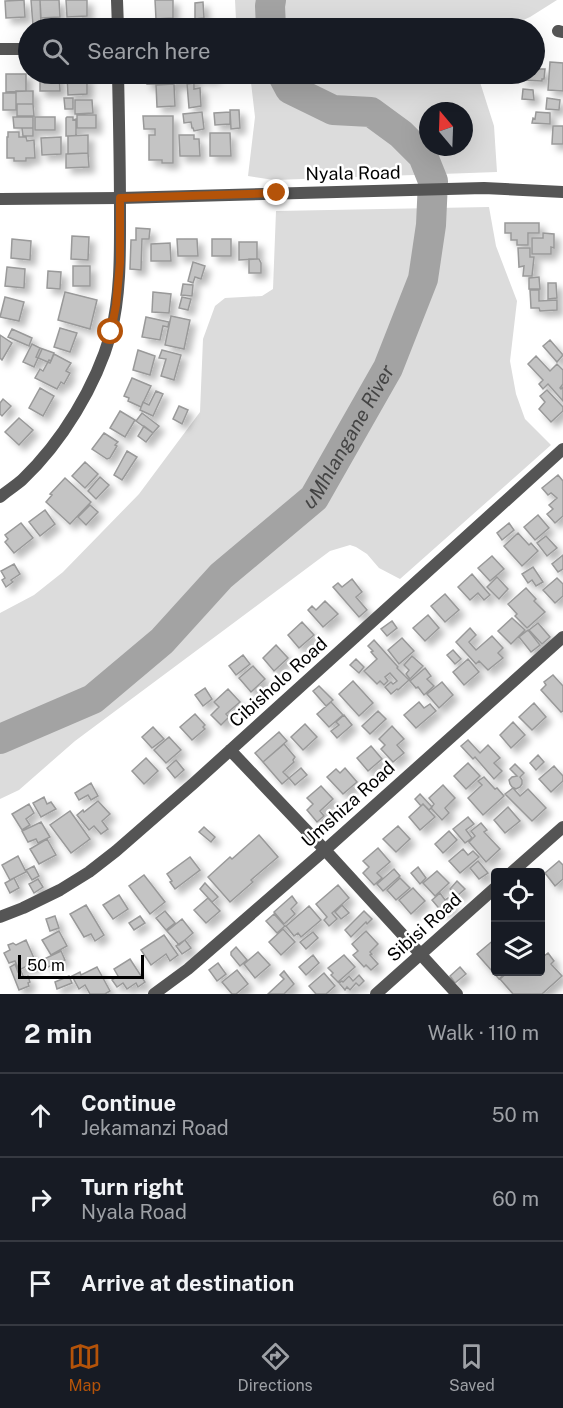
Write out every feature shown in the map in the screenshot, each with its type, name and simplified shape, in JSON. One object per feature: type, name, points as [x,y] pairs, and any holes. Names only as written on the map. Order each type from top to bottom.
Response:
[{"type":"street","points":[[117,0],[118,18]]},
{"type":"street","points":[[0,49],[18,49]]},
{"type":"street","points":[[0,496],[21,480],[54,443],[73,417],[90,388],[111,332],[120,263],[118,84]]},
{"type":"street","name":"Nyala Road","points":[[0,199],[484,188],[563,192]]},
{"type":"street","name":"Cibisholo Road","points":[[0,917],[60,890],[89,872],[124,844],[563,449]]},
{"type":"street","name":"Umshiza Road","points":[[154,994],[188,969],[563,637]]},
{"type":"street","points":[[230,750],[457,994]]},
{"type":"street","points":[[518,868],[563,827]]},
{"type":"street","name":"Sibisi Road","points":[[376,994],[491,892]]},
{"type":"shaded area","points":[[235,0],[557,0],[528,18],[236,18]]},
{"type":"shaded area","points":[[251,84],[481,84],[494,126],[497,172],[274,180],[248,176],[255,117]]},
{"type":"shaded area","points":[[489,207],[496,246],[517,301],[510,361],[516,394],[525,419],[551,445],[400,579],[379,568],[367,554],[356,547],[350,545],[330,551],[75,741],[19,790],[0,799],[0,613],[34,595],[63,572],[139,494],[200,412],[203,339],[215,306],[225,298],[262,296],[273,289],[276,211]]},
{"type":"building","points":[[24,0],[25,17],[6,18],[5,1]]},
{"type":"building","points":[[31,0],[40,0],[41,18],[32,18]]},
{"type":"building","points":[[40,0],[59,0],[60,17],[41,18]]},
{"type":"building","points":[[66,0],[87,0],[87,16],[67,17]]},
{"type":"building","points":[[155,0],[173,0],[173,18],[156,18]]},
{"type":"building","points":[[203,2],[204,18],[195,18],[195,3]]},
{"type":"building","points":[[550,62],[563,63],[563,91],[548,90]]},
{"type":"building","points":[[6,74],[18,74],[18,84],[26,84],[26,91],[6,92]]},
{"type":"building","points":[[40,84],[60,84],[60,91],[40,91]]},
{"type":"building","points":[[67,84],[87,84],[87,94],[68,95]]},
{"type":"building","points":[[174,84],[175,106],[157,107],[156,85]]},
{"type":"building","points":[[187,84],[194,84],[194,89],[200,88],[201,106],[189,108]]},
{"type":"building","points":[[523,89],[533,90],[534,100],[522,99]]},
{"type":"building","points":[[16,91],[33,91],[33,104],[16,104]]},
{"type":"building","points":[[3,93],[16,93],[16,110],[3,110]]},
{"type":"building","points":[[64,98],[73,98],[73,109],[65,109]]},
{"type":"building","points":[[547,98],[560,100],[559,110],[546,109]]},
{"type":"building","points":[[75,100],[92,100],[93,113],[75,114]]},
{"type":"building","points":[[17,104],[33,104],[34,116],[17,116]]},
{"type":"building","points":[[230,110],[239,110],[240,128],[231,129]]},
{"type":"building","points":[[202,112],[204,129],[194,131],[191,122],[184,123],[183,114]]},
{"type":"building","points":[[230,112],[230,124],[215,125],[214,113]]},
{"type":"building","points":[[536,112],[550,113],[550,124],[532,123]]},
{"type":"building","points":[[77,115],[96,115],[96,128],[77,128]]},
{"type":"building","points":[[143,116],[173,116],[173,163],[149,160],[149,135],[155,135],[155,129],[144,129]]},
{"type":"building","points":[[13,117],[33,117],[33,128],[14,128]]},
{"type":"building","points":[[35,117],[55,117],[55,130],[35,130]]},
{"type":"building","points":[[67,117],[76,119],[76,136],[66,136]]},
{"type":"building","points":[[553,126],[563,126],[563,144],[552,144]]},
{"type":"building","points":[[22,128],[33,128],[33,136],[23,136]]},
{"type":"building","points":[[8,132],[19,132],[19,137],[26,137],[27,141],[34,140],[35,158],[14,161],[14,158],[7,158]]},
{"type":"building","points":[[210,133],[230,133],[231,156],[210,156]]},
{"type":"building","points":[[88,135],[88,153],[68,154],[68,136]]},
{"type":"building","points":[[179,135],[194,135],[194,139],[199,139],[200,156],[180,156]]},
{"type":"building","points":[[61,137],[61,154],[42,155],[41,138]]},
{"type":"building","points":[[88,153],[89,167],[66,168],[66,154]]},
{"type":"building","points":[[505,223],[539,223],[539,233],[528,233],[528,245],[517,245],[517,240],[511,240],[511,233],[505,233]]},
{"type":"building","points":[[136,228],[150,229],[149,239],[142,239],[141,270],[130,269],[131,240],[136,240]]},
{"type":"building","points":[[543,233],[554,234],[554,248],[551,247],[551,254],[532,254],[532,238],[543,238]]},
{"type":"building","points":[[72,236],[89,237],[88,260],[71,259]]},
{"type":"building","points":[[12,239],[31,241],[30,260],[11,258]]},
{"type":"building","points":[[177,239],[197,239],[198,256],[178,256]]},
{"type":"building","points":[[212,239],[231,239],[231,256],[212,256]]},
{"type":"building","points":[[239,242],[257,242],[257,259],[239,260]]},
{"type":"building","points":[[170,243],[171,261],[151,261],[151,244]]},
{"type":"building","points":[[518,248],[530,248],[530,257],[534,257],[532,276],[523,276],[524,266],[519,267]]},
{"type":"building","points":[[249,259],[259,259],[261,273],[249,273]]},
{"type":"building","points":[[193,262],[205,266],[201,279],[195,277],[193,283],[188,281]]},
{"type":"building","points":[[73,266],[90,266],[90,286],[73,286]]},
{"type":"building","points":[[7,267],[25,269],[24,288],[5,286]]},
{"type":"building","points":[[48,271],[61,272],[60,289],[47,288]]},
{"type":"building","points":[[539,277],[540,289],[529,289],[529,278]]},
{"type":"building","points":[[548,283],[556,283],[557,298],[548,299]]},
{"type":"building","points":[[183,284],[193,285],[192,296],[181,295]]},
{"type":"building","points":[[530,290],[539,290],[539,301],[557,300],[557,310],[540,311],[539,308],[531,308]]},
{"type":"building","points":[[65,292],[97,300],[90,329],[58,320]]},
{"type":"building","points":[[153,292],[171,294],[169,313],[152,312]]},
{"type":"building","points":[[5,297],[24,302],[19,321],[0,317]]},
{"type":"building","points":[[182,297],[191,299],[188,310],[179,308]]},
{"type":"building","points":[[171,316],[190,320],[184,349],[165,345]]},
{"type":"building","points":[[146,317],[169,322],[168,327],[163,326],[160,340],[142,337]]},
{"type":"building","points":[[60,328],[77,333],[70,352],[54,347]]},
{"type":"building","points":[[12,329],[32,338],[29,346],[8,337]]},
{"type":"building","points":[[0,335],[12,343],[2,360],[0,358]]},
{"type":"building","points":[[550,340],[563,355],[557,362],[543,346]]},
{"type":"building","points":[[32,344],[42,349],[34,367],[23,362]]},
{"type":"building","points":[[40,348],[54,353],[50,363],[36,357]]},
{"type":"building","points":[[138,350],[155,356],[150,375],[133,370]]},
{"type":"building","points":[[162,350],[181,355],[174,380],[161,376],[166,359],[159,358]]},
{"type":"building","points":[[54,354],[71,363],[66,371],[70,373],[64,384],[61,382],[57,389],[35,378],[40,369],[43,371],[49,360],[51,361]]},
{"type":"building","points":[[536,356],[550,371],[557,364],[563,370],[563,384],[560,388],[563,387],[563,401],[548,384],[543,389],[539,384],[543,380],[528,364]]},
{"type":"building","points":[[132,378],[151,386],[141,407],[128,401],[129,398],[124,396]]},
{"type":"building","points":[[40,388],[54,396],[43,416],[29,408]]},
{"type":"building","points":[[547,390],[563,407],[563,411],[551,422],[539,409],[545,402],[540,396]]},
{"type":"building","points":[[156,391],[163,394],[153,416],[140,410],[143,402],[149,405]]},
{"type":"building","points":[[3,399],[11,406],[2,416],[0,403]]},
{"type":"building","points":[[179,406],[188,410],[182,424],[173,419]]},
{"type":"building","points":[[120,411],[135,420],[125,437],[110,428]]},
{"type":"building","points":[[142,413],[159,426],[153,433],[136,421]]},
{"type":"building","points":[[19,418],[33,430],[19,445],[5,432]]},
{"type":"building","points":[[144,426],[153,433],[146,442],[138,436]]},
{"type":"building","points":[[104,433],[118,442],[110,458],[107,459],[92,449]]},
{"type":"building","points":[[127,451],[137,457],[122,480],[114,475]]},
{"type":"building","points":[[85,462],[98,474],[85,488],[72,476]]},
{"type":"building","points":[[558,475],[563,481],[563,516],[555,523],[547,514],[553,509],[549,505],[557,498],[551,493],[548,495],[542,488]]},
{"type":"building","points":[[100,477],[109,485],[96,499],[88,491]]},
{"type":"building","points":[[65,478],[91,502],[70,524],[46,502],[52,495],[50,494]]},
{"type":"building","points":[[90,505],[98,512],[86,525],[78,517]]},
{"type":"building","points":[[45,510],[55,524],[40,536],[29,522]]},
{"type":"building","points":[[538,515],[549,528],[535,540],[524,527]]},
{"type":"building","points":[[21,523],[33,538],[14,553],[5,542],[8,539],[5,535]]},
{"type":"building","points":[[509,523],[514,530],[502,540],[497,533]]},
{"type":"building","points":[[518,533],[538,551],[522,566],[504,546]]},
{"type":"building","points":[[546,536],[557,548],[547,556],[537,543]]},
{"type":"building","points":[[563,555],[563,569],[558,572],[552,564]]},
{"type":"building","points":[[492,556],[504,569],[490,581],[478,568]]},
{"type":"building","points":[[14,564],[20,574],[6,587],[1,571]]},
{"type":"building","points":[[533,567],[543,582],[536,586],[532,580],[528,583],[522,574]]},
{"type":"building","points":[[472,574],[490,595],[484,600],[478,593],[470,600],[458,587]]},
{"type":"building","points":[[497,577],[508,589],[499,599],[487,587]]},
{"type":"building","points":[[557,578],[563,584],[563,596],[555,603],[543,590]]},
{"type":"building","points":[[352,579],[362,592],[356,597],[367,610],[359,617],[333,587],[338,583],[342,587]]},
{"type":"building","points":[[526,588],[545,612],[527,628],[515,616],[517,614],[508,604]]},
{"type":"building","points":[[445,594],[459,610],[445,622],[431,606]]},
{"type":"building","points":[[325,601],[338,614],[323,627],[308,610],[312,606],[316,610]]},
{"type":"building","points":[[428,615],[439,628],[425,641],[413,628]]},
{"type":"building","points":[[512,618],[525,630],[511,644],[498,631]]},
{"type":"building","points":[[392,621],[397,628],[387,636],[381,629]]},
{"type":"building","points":[[302,622],[314,635],[299,648],[288,635]]},
{"type":"building","points":[[538,623],[550,637],[542,644],[529,630]]},
{"type":"building","points":[[470,628],[476,635],[469,642],[476,650],[492,636],[503,648],[498,653],[503,658],[488,670],[479,661],[476,664],[456,642]]},
{"type":"building","points":[[528,630],[540,645],[531,652],[519,637]]},
{"type":"building","points":[[402,638],[414,651],[399,664],[388,650]]},
{"type":"building","points":[[374,640],[409,680],[391,694],[385,687],[397,681],[390,673],[385,677],[388,681],[384,685],[380,681],[377,684],[364,671],[377,659],[368,646]]},
{"type":"building","points":[[276,645],[288,658],[274,671],[263,658]]},
{"type":"building","points":[[453,650],[461,659],[455,664],[447,655]]},
{"type":"building","points":[[243,655],[250,664],[236,675],[229,666]]},
{"type":"building","points":[[412,656],[423,666],[410,679],[406,674],[409,670],[404,665]]},
{"type":"building","points":[[356,659],[364,667],[359,673],[350,665]]},
{"type":"building","points":[[468,659],[479,672],[464,685],[453,672]]},
{"type":"building","points":[[253,666],[265,679],[251,692],[239,678]]},
{"type":"building","points":[[425,668],[431,676],[427,679],[434,686],[424,695],[410,681]]},
{"type":"building","points":[[553,675],[563,686],[563,711],[561,712],[541,690],[546,685],[544,682]]},
{"type":"building","points":[[353,681],[373,703],[359,716],[339,694]]},
{"type":"building","points":[[442,682],[453,695],[439,708],[427,694]]},
{"type":"building","points":[[319,686],[333,700],[326,706],[313,691]]},
{"type":"building","points":[[205,688],[212,699],[203,706],[195,695]]},
{"type":"building","points":[[228,689],[240,702],[226,714],[229,717],[221,725],[211,715],[219,707],[214,702]]},
{"type":"building","points":[[331,702],[343,715],[329,727],[317,714]]},
{"type":"building","points":[[419,702],[424,708],[430,704],[436,711],[416,728],[404,715]]},
{"type":"building","points":[[534,703],[546,717],[532,730],[519,717]]},
{"type":"building","points":[[378,711],[386,719],[370,734],[362,726]]},
{"type":"building","points":[[195,714],[205,725],[203,727],[205,729],[192,740],[180,727]]},
{"type":"building","points":[[344,715],[352,725],[337,738],[331,731],[339,725],[336,722]]},
{"type":"building","points":[[513,722],[525,735],[511,748],[500,735]]},
{"type":"building","points":[[305,724],[317,737],[303,750],[291,737]]},
{"type":"building","points":[[392,726],[404,739],[397,745],[404,753],[393,762],[381,749],[385,745],[379,739]]},
{"type":"building","points":[[153,727],[164,739],[152,748],[142,737]]},
{"type":"building","points":[[279,732],[287,741],[263,762],[255,753]]},
{"type":"building","points":[[169,737],[181,750],[166,763],[154,750]]},
{"type":"building","points":[[468,740],[480,753],[488,745],[500,758],[494,763],[502,771],[494,779],[475,757],[473,759],[461,746]]},
{"type":"building","points":[[284,744],[295,757],[294,762],[283,772],[289,778],[282,784],[263,762]]},
{"type":"building","points":[[371,746],[382,759],[368,771],[357,758]]},
{"type":"building","points":[[538,755],[544,762],[536,770],[530,763]]},
{"type":"building","points":[[146,758],[158,771],[144,784],[132,771]]},
{"type":"building","points":[[176,760],[184,770],[175,778],[167,768]]},
{"type":"building","points":[[468,763],[480,776],[466,789],[454,776]]},
{"type":"building","points":[[515,764],[524,773],[520,777],[522,784],[516,789],[512,787],[509,780],[517,776],[510,769]]},
{"type":"building","points":[[554,766],[563,776],[563,781],[551,792],[539,779]]},
{"type":"building","points":[[301,768],[307,775],[295,785],[289,778]]},
{"type":"building","points":[[345,768],[357,782],[343,794],[327,777],[336,769],[340,773]]},
{"type":"building","points":[[484,777],[504,796],[483,815],[468,798],[482,785],[478,781]]},
{"type":"building","points":[[91,783],[98,796],[91,800],[88,795],[79,800],[75,793]]},
{"type":"building","points":[[443,785],[455,798],[445,808],[449,813],[442,820],[431,808],[434,804],[429,798]]},
{"type":"building","points":[[321,786],[333,799],[320,811],[324,816],[317,822],[307,810],[313,804],[307,798]]},
{"type":"building","points":[[513,788],[520,796],[528,789],[546,808],[532,821],[505,794]]},
{"type":"building","points":[[420,794],[432,807],[429,810],[415,799]]},
{"type":"building","points":[[44,797],[47,804],[51,802],[56,809],[41,817],[33,803]]},
{"type":"building","points":[[98,801],[110,814],[102,821],[108,829],[101,834],[94,826],[89,830],[77,815]]},
{"type":"building","points":[[29,804],[34,813],[26,819],[30,825],[22,830],[12,814]]},
{"type":"building","points":[[423,804],[435,817],[420,830],[409,817]]},
{"type":"building","points":[[508,807],[520,821],[505,833],[494,820]]},
{"type":"building","points":[[70,811],[90,839],[71,853],[50,825]]},
{"type":"building","points":[[468,817],[474,824],[466,830],[472,838],[465,843],[453,829]]},
{"type":"building","points":[[41,822],[50,837],[38,843],[36,839],[28,842],[22,831]]},
{"type":"building","points":[[481,823],[487,830],[484,832],[500,849],[486,862],[469,842],[475,836],[471,831]]},
{"type":"building","points":[[398,826],[410,839],[396,852],[383,839]]},
{"type":"building","points":[[204,827],[215,837],[211,842],[199,832]]},
{"type":"building","points":[[449,831],[457,840],[443,853],[435,844]]},
{"type":"building","points":[[259,835],[278,857],[230,902],[208,877]]},
{"type":"building","points":[[47,839],[56,855],[39,864],[30,849]]},
{"type":"building","points":[[378,848],[390,862],[377,873],[382,878],[374,885],[363,873],[369,867],[363,861]]},
{"type":"building","points":[[463,849],[468,855],[473,851],[479,857],[460,873],[449,861]]},
{"type":"building","points":[[18,856],[26,872],[10,880],[2,865]]},
{"type":"building","points":[[190,857],[200,870],[175,889],[167,874]]},
{"type":"building","points":[[478,861],[488,873],[479,879],[470,868]]},
{"type":"building","points":[[559,861],[563,865],[563,879],[555,886],[545,873]]},
{"type":"building","points":[[34,866],[39,876],[32,880],[26,870]]},
{"type":"building","points":[[418,867],[426,878],[420,884],[411,873]]},
{"type":"building","points":[[394,869],[400,876],[383,891],[377,884]]},
{"type":"building","points":[[437,871],[449,883],[435,896],[423,883]]},
{"type":"building","points":[[144,875],[165,902],[150,914],[129,886]]},
{"type":"building","points":[[14,878],[19,888],[10,893],[5,883]]},
{"type":"building","points":[[400,878],[410,888],[396,900],[387,890]]},
{"type":"building","points":[[38,879],[43,887],[34,893],[29,884]]},
{"type":"building","points":[[457,881],[465,889],[457,896],[450,889]]},
{"type":"building","points":[[205,883],[218,897],[212,902],[200,889]]},
{"type":"building","points":[[338,885],[349,898],[332,913],[337,919],[329,926],[324,920],[327,917],[316,904]]},
{"type":"building","points":[[413,888],[425,901],[411,914],[399,900]]},
{"type":"building","points":[[440,893],[445,900],[448,898],[454,904],[443,913],[432,900]]},
{"type":"building","points":[[119,895],[128,909],[113,919],[103,905]]},
{"type":"building","points":[[292,896],[297,903],[291,909],[295,914],[284,924],[274,912]]},
{"type":"building","points":[[208,898],[220,911],[206,923],[194,910]]},
{"type":"building","points":[[86,905],[104,935],[95,941],[91,934],[84,937],[70,914]]},
{"type":"building","points":[[342,905],[349,913],[341,919],[335,912]]},
{"type":"building","points":[[309,906],[321,920],[301,937],[298,933],[294,936],[286,926]]},
{"type":"building","points":[[165,911],[175,923],[166,930],[156,918]]},
{"type":"building","points":[[364,911],[372,919],[351,937],[345,930]]},
{"type":"building","points":[[274,914],[285,926],[277,933],[266,921]]},
{"type":"building","points":[[55,916],[59,928],[50,931],[46,919]]},
{"type":"building","points":[[140,916],[145,923],[134,930],[129,923]]},
{"type":"building","points":[[182,919],[193,933],[179,945],[167,931]]},
{"type":"building","points":[[283,929],[295,942],[281,955],[269,942]]},
{"type":"building","points":[[59,931],[67,946],[51,955],[42,940]]},
{"type":"building","points":[[366,931],[378,944],[370,952],[378,964],[371,970],[366,965],[364,967],[353,955],[358,951],[352,944]]},
{"type":"building","points":[[313,932],[318,938],[306,949],[300,942]]},
{"type":"building","points":[[164,935],[178,955],[170,961],[166,954],[151,965],[141,950]]},
{"type":"building","points":[[26,940],[37,965],[19,970],[15,961],[9,963],[4,953],[10,950],[8,945],[13,943],[16,945]]},
{"type":"building","points":[[185,940],[191,948],[182,954],[176,946]]},
{"type":"building","points":[[491,942],[491,970],[477,954]]},
{"type":"building","points":[[236,947],[247,960],[240,966],[231,955]]},
{"type":"building","points":[[61,951],[65,960],[48,967],[44,959]]},
{"type":"building","points":[[258,952],[270,965],[255,978],[244,964]]},
{"type":"building","points":[[548,953],[554,961],[551,964],[562,976],[542,994],[513,994],[500,979],[503,976],[545,976],[545,955]]},
{"type":"building","points":[[313,955],[319,963],[306,975],[299,967]]},
{"type":"building","points":[[344,955],[355,967],[338,982],[328,968]]},
{"type":"building","points":[[130,959],[145,982],[138,987],[136,983],[127,989],[123,983],[117,987],[112,980],[118,976],[114,969]]},
{"type":"building","points":[[218,963],[226,974],[217,981],[209,970]]},
{"type":"building","points":[[15,964],[18,972],[21,971],[24,978],[28,976],[30,982],[29,986],[19,990],[10,967]]},
{"type":"building","points":[[97,967],[110,991],[105,994],[90,994],[85,985],[79,989],[72,976],[80,972],[81,975]]},
{"type":"building","points":[[460,967],[466,974],[455,983],[450,976]]},
{"type":"building","points":[[237,970],[248,984],[236,994],[232,994],[222,982]]},
{"type":"building","points":[[284,971],[294,984],[284,994],[268,994],[284,979],[280,975]]},
{"type":"building","points":[[324,973],[335,986],[326,994],[316,994],[309,986]]},
{"type":"building","points":[[359,975],[364,981],[359,986],[356,983],[350,990],[347,987],[345,990],[339,983],[349,976],[353,981]]},
{"type":"building","points":[[69,976],[72,983],[57,989],[55,982]]},
{"type":"waterway","name":"uMhlangane River","points":[[271,0],[271,18]]},
{"type":"waterway","name":"uMhlangane River","points":[[0,739],[93,699],[162,641],[221,576],[314,498],[388,368],[423,279],[431,225],[433,181],[423,156],[401,134],[371,112],[333,110],[290,89],[287,84]]},
{"type":"route","points":[[111,332],[120,263],[120,198],[277,193]]}]
